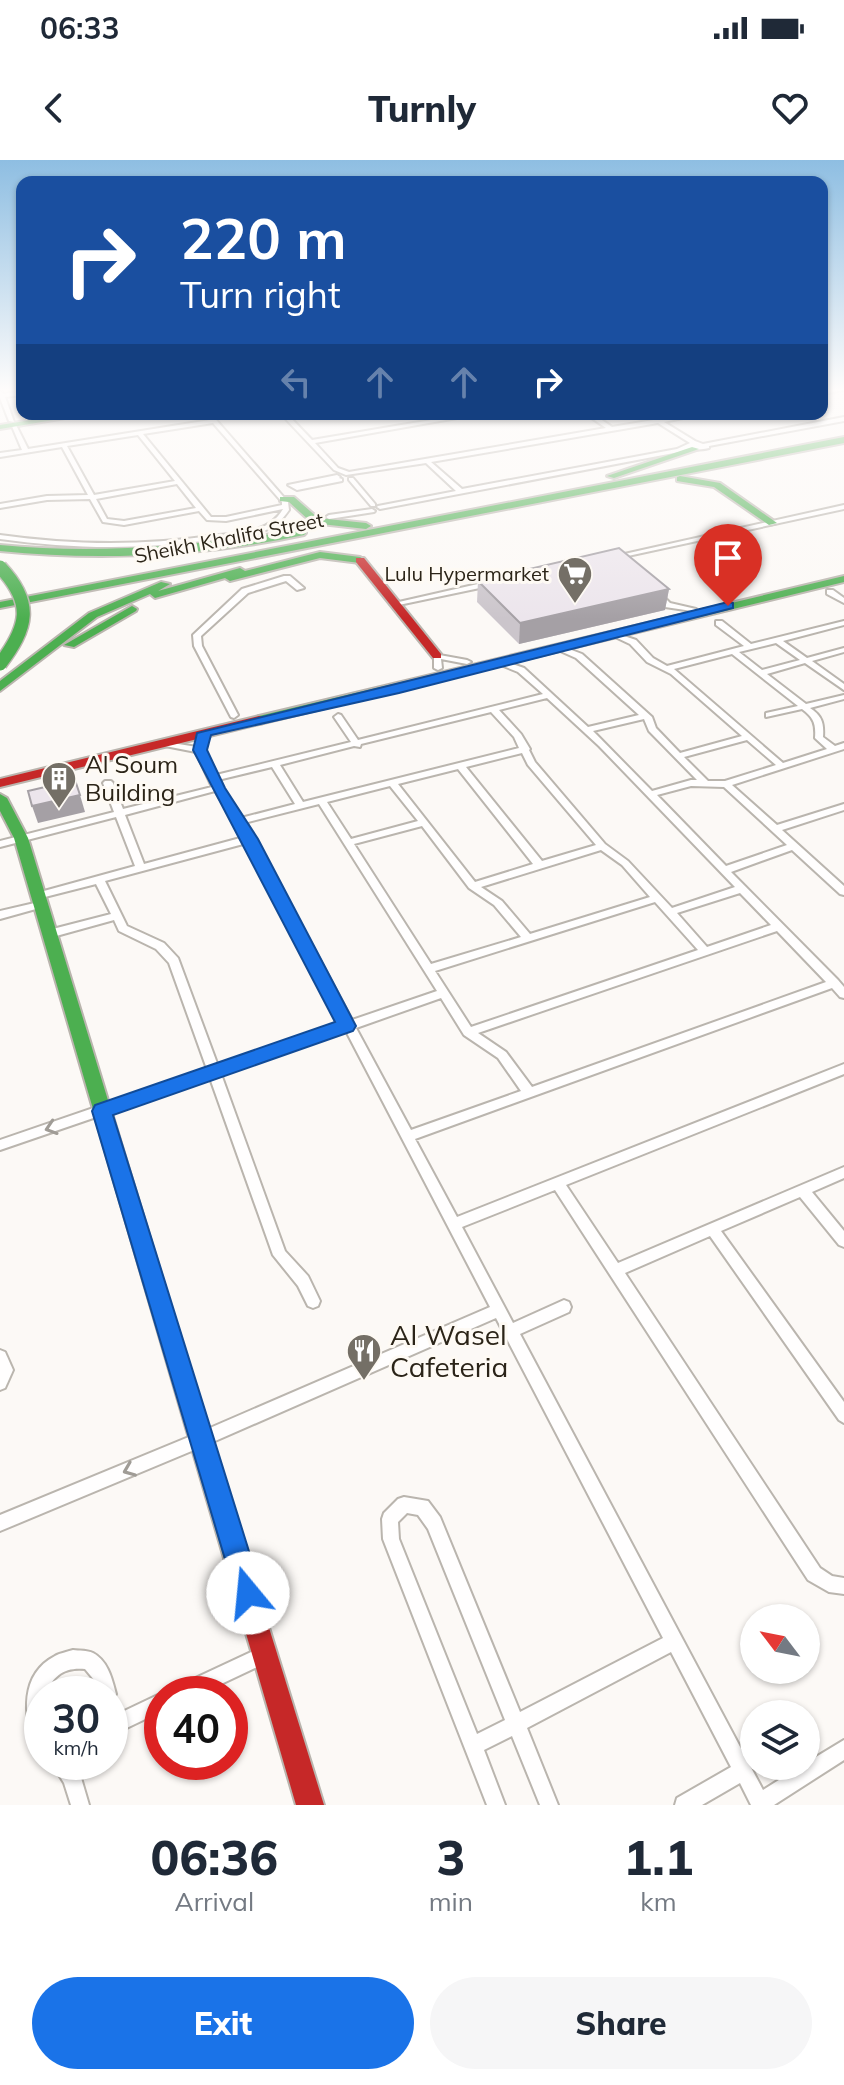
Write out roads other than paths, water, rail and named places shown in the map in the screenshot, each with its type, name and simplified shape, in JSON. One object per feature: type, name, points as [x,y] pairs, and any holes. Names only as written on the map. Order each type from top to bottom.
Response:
[{"type":"main road","points":[[620,480],[652,466]]},
{"type":"main road","name":"Sheikh Khalifa Street","points":[[0,605],[462,516],[686,466]]},
{"type":"main road","name":"Sheikh Khalifa Street","points":[[0,595],[335,524],[369,511],[620,480],[708,466]]},
{"type":"main road","points":[[620,480],[704,480],[721,487],[772,523]]},
{"type":"main road","points":[[286,497],[315,521],[369,511]]},
{"type":"main road","points":[[437,662],[355,550],[362,545],[462,516]]},
{"type":"main road","points":[[0,548],[58,556],[129,558],[335,524]]},
{"type":"main road","points":[[0,687],[79,624],[124,599],[175,582],[369,538],[395,528]]},
{"type":"main road","points":[[70,645],[131,610],[175,592],[315,556],[336,555],[360,560]]},
{"type":"main road","points":[[0,699],[107,617],[143,599],[282,558]]},
{"type":"main road","points":[[0,567],[23,594],[27,613],[22,634],[0,664]]},
{"type":"main road","points":[[163,743],[171,736],[437,662],[467,662],[666,610],[692,609],[844,576]]},
{"type":"main road","points":[[4,787],[163,743],[202,741],[515,664],[844,576]]},
{"type":"main road","points":[[4,787],[234,715],[274,707]]},
{"type":"main road","points":[[4,787],[310,1805]]},
{"type":"street","points":[[75,466],[102,520],[114,523],[200,509]]},
{"type":"street","points":[[165,466],[209,519],[221,520],[286,497]]},
{"type":"street","points":[[256,466],[286,497]]},
{"type":"street","points":[[330,466],[338,475],[350,477]]},
{"type":"street","points":[[0,537],[74,547],[159,546],[255,531],[281,518],[291,484],[413,466]]},
{"type":"street","points":[[432,466],[460,491]]},
{"type":"street","points":[[350,477],[369,511],[592,466]]},
{"type":"street","points":[[0,506],[53,498],[91,497],[178,482]]},
{"type":"street","points":[[621,565],[611,557],[844,507]]},
{"type":"street","points":[[234,715],[198,646],[197,635],[254,586],[287,578],[300,588]]},
{"type":"street","points":[[394,604],[502,581]]},
{"type":"street","points":[[649,588],[666,610]]},
{"type":"street","points":[[830,592],[844,601]]},
{"type":"street","points":[[719,623],[750,647]]},
{"type":"street","points":[[667,668],[844,623]]},
{"type":"street","points":[[834,625],[844,632]]},
{"type":"street","points":[[626,636],[650,660],[667,668],[782,766]]},
{"type":"street","points":[[777,640],[844,688]]},
{"type":"street","points":[[572,649],[644,716],[705,783]]},
{"type":"street","points":[[761,673],[844,650]]},
{"type":"street","points":[[733,651],[803,706],[819,722],[819,738],[839,748]]},
{"type":"street","points":[[515,664],[651,794],[844,994]]},
{"type":"street","points":[[0,844],[119,814],[276,766],[549,695]]},
{"type":"street","points":[[769,715],[844,697]]},
{"type":"street","points":[[494,710],[526,749],[531,763],[602,846],[625,863],[705,951]]},
{"type":"street","points":[[585,730],[644,716]]},
{"type":"street","points":[[338,717],[357,745]]},
{"type":"street","points":[[678,756],[749,737]]},
{"type":"street","points":[[202,741],[216,783],[250,839],[740,1765]]},
{"type":"street","points":[[651,794],[691,783],[726,784],[839,748]]},
{"type":"street","points":[[239,821],[526,749]]},
{"type":"street","points":[[276,766],[301,806]]},
{"type":"street","points":[[461,766],[540,866]]},
{"type":"street","points":[[108,783],[141,868]]},
{"type":"street","points":[[393,783],[473,886],[498,903],[526,936]]},
{"type":"street","points":[[726,784],[844,892]]},
{"type":"street","points":[[322,801],[468,1032],[502,1055],[529,1093]]},
{"type":"street","points":[[775,829],[844,807]]},
{"type":"street","points":[[348,843],[423,823]]},
{"type":"street","points":[[0,915],[99,880],[250,839]]},
{"type":"street","points":[[473,886],[602,846]]},
{"type":"street","points":[[726,870],[793,846]]},
{"type":"street","points":[[99,880],[126,930],[145,937],[171,957],[280,1255],[303,1281],[313,1301]]},
{"type":"street","points":[[670,912],[743,888]]},
{"type":"street","points":[[428,969],[526,936],[657,898]]},
{"type":"street","points":[[49,934],[116,916]]},
{"type":"street","points":[[468,1032],[780,926]]},
{"type":"street","points":[[407,1137],[834,983]]},
{"type":"street","points":[[0,1145],[444,993]]},
{"type":"street","points":[[454,1224],[844,1069]]},
{"type":"street","points":[[615,1271],[844,1172]]},
{"type":"street","points":[[557,1182],[814,1574],[829,1584],[844,1586]]},
{"type":"street","points":[[802,1190],[844,1241]]},
{"type":"street","points":[[712,1229],[844,1415]]},
{"type":"street","points":[[511,1331],[564,1307]]},
{"type":"street","points":[[0,1523],[201,1440],[499,1310]]},
{"type":"street","points":[[0,1357],[6,1370],[0,1383]]},
{"type":"street","points":[[496,1805],[391,1539],[390,1519],[404,1505],[413,1504],[429,1513],[549,1805]]},
{"type":"street","points":[[473,1746],[675,1641]]},
{"type":"street","points":[[219,1676],[266,1654]]},
{"type":"street","points":[[46,1676],[54,1665],[66,1659],[89,1660],[102,1676]]},
{"type":"street","points":[[748,1780],[761,1804],[844,1749]]},
{"type":"street","points":[[684,1805],[740,1773]]},
{"type":"street","points":[[73,1780],[80,1805]]},
{"type":"place","name":"Lulu Hypermarket","points":[[575,605]]},
{"type":"place","name":"Al Soum Building","points":[[59,810]]},
{"type":"place","name":"Al Wasel Cafeteria","points":[[364,1382]]}]
